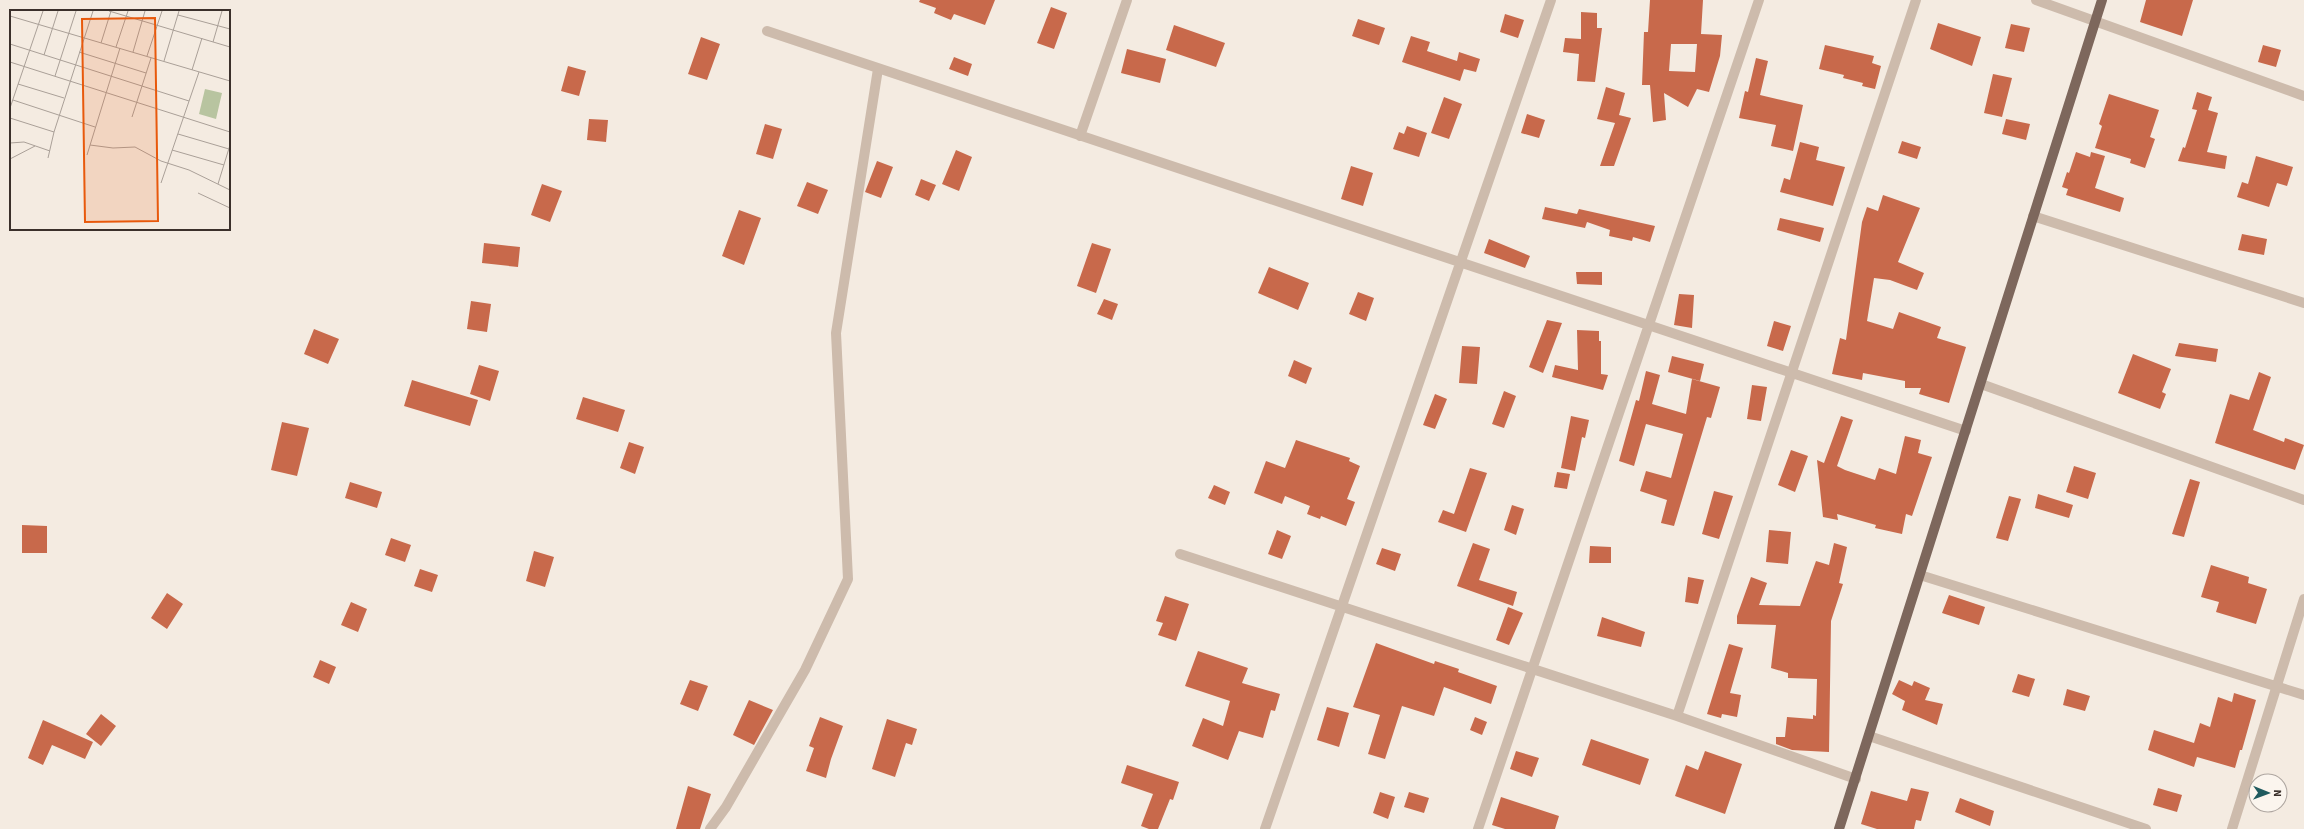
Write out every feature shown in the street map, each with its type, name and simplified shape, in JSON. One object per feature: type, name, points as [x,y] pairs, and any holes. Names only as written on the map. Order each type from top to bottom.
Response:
[{"type":"main road","points":[[1839,829],[2102,0]]},
{"type":"street","points":[[1080,136],[1127,0]]},
{"type":"street","points":[[1265,829],[1551,0]]},
{"type":"street","points":[[1478,829],[1759,0]]},
{"type":"street","points":[[1677,716],[1916,0]]},
{"type":"street","points":[[2036,0],[2304,96]]},
{"type":"street","points":[[766,31],[1966,432]]},
{"type":"street","points":[[710,829],[726,807],[805,670],[848,579],[836,333],[878,69]]},
{"type":"street","points":[[2033,216],[2304,304]]},
{"type":"street","points":[[1981,384],[2304,500]]},
{"type":"street","points":[[1180,554],[1677,716],[1856,779]]},
{"type":"street","points":[[1920,575],[2304,695]]},
{"type":"street","points":[[2232,829],[2304,599]]},
{"type":"street","points":[[1869,736],[2146,829]]},
{"type":"building","points":[[920,0],[995,0],[985,25],[954,14],[951,20],[934,13],[936,8],[919,2]]},
{"type":"building","points":[[1650,0],[1703,0],[1701,34],[1722,35],[1720,56],[1709,92],[1697,89],[1688,107],[1664,93],[1666,120],[1653,122],[1650,85],[1642,85],[1644,32],[1648,32]],"holes":[[[1671,44],[1697,44],[1695,72],[1669,71]]]},
{"type":"building","points":[[2146,0],[2193,0],[2182,36],[2140,22]]},
{"type":"building","points":[[1051,7],[1067,13],[1054,49],[1037,43]]},
{"type":"building","points":[[1581,12],[1597,13],[1597,28],[1602,28],[1595,82],[1577,81],[1579,54],[1563,52],[1565,38],[1581,39]]},
{"type":"building","points":[[1505,14],[1524,20],[1518,38],[1500,32]]},
{"type":"building","points":[[1358,19],[1385,28],[1379,45],[1352,36]]},
{"type":"building","points":[[1938,23],[1981,37],[1972,66],[1930,49]]},
{"type":"building","points":[[2011,24],[2030,28],[2024,52],[2005,48]]},
{"type":"building","points":[[1174,25],[1225,43],[1216,67],[1166,50]]},
{"type":"building","points":[[1411,36],[1430,42],[1427,51],[1457,61],[1459,52],[1480,59],[1476,72],[1464,69],[1460,81],[1402,62]]},
{"type":"building","points":[[701,37],[720,44],[707,80],[688,74]]},
{"type":"building","points":[[1825,45],[1874,56],[1872,63],[1881,66],[1875,89],[1862,86],[1863,83],[1843,78],[1844,75],[1819,69]]},
{"type":"building","points":[[2263,45],[2281,50],[2276,67],[2258,62]]},
{"type":"building","points":[[1127,49],[1166,59],[1160,83],[1121,73]]},
{"type":"building","points":[[954,57],[972,64],[968,76],[949,69]]},
{"type":"building","points":[[1756,58],[1768,61],[1760,95],[1803,105],[1793,151],[1771,146],[1776,125],[1739,118],[1745,91],[1748,92]]},
{"type":"building","points":[[568,66],[586,71],[579,96],[561,91]]},
{"type":"building","points":[[1993,74],[2012,78],[2002,117],[1984,113]]},
{"type":"building","points":[[1606,87],[1625,93],[1619,115],[1631,118],[1614,166],[1600,166],[1615,123],[1597,119]]},
{"type":"building","points":[[2197,92],[2212,97],[2208,110],[2218,113],[2207,152],[2227,156],[2225,169],[2178,161],[2183,147],[2185,148],[2197,110],[2192,109]]},
{"type":"building","points":[[2109,94],[2159,110],[2150,137],[2155,139],[2145,168],[2130,163],[2131,159],[2095,148],[2102,126],[2099,124]]},
{"type":"building","points":[[1444,97],[1462,104],[1449,139],[1431,133]]},
{"type":"building","points":[[1527,114],[1545,120],[1539,138],[1521,133]]},
{"type":"building","points":[[589,119],[608,120],[606,142],[587,140]]},
{"type":"building","points":[[2006,119],[2030,124],[2026,140],[2002,134]]},
{"type":"building","points":[[765,124],[782,129],[773,159],[756,154]]},
{"type":"building","points":[[1407,126],[1427,133],[1419,157],[1393,149],[1399,132],[1404,134]]},
{"type":"building","points":[[1902,141],[1921,147],[1917,159],[1898,153]]},
{"type":"building","points":[[1800,142],[1819,147],[1816,160],[1845,167],[1833,206],[1780,192],[1784,178],[1790,180]]},
{"type":"building","points":[[956,150],[972,157],[959,191],[942,184]]},
{"type":"building","points":[[2076,152],[2090,157],[2091,152],[2105,156],[2095,188],[2124,198],[2120,212],[2066,195],[2068,189],[2062,187],[2067,172],[2069,173]]},
{"type":"building","points":[[2256,156],[2293,167],[2287,186],[2277,183],[2269,207],[2237,197],[2242,182],[2248,184]]},
{"type":"building","points":[[877,161],[893,167],[881,198],[865,192]]},
{"type":"building","points":[[1351,166],[1373,173],[1363,206],[1341,199]]},
{"type":"building","points":[[921,179],[936,185],[929,201],[915,195]]},
{"type":"building","points":[[807,182],[828,190],[818,214],[797,206]]},
{"type":"building","points":[[542,184],[562,191],[550,222],[531,215]]},
{"type":"building","points":[[1883,195],[1920,208],[1898,262],[1924,273],[1917,290],[1890,280],[1874,278],[1867,321],[1893,329],[1899,312],[1941,327],[1937,338],[1966,347],[1949,403],[1919,394],[1921,388],[1905,388],[1905,381],[1863,373],[1862,380],[1832,374],[1840,338],[1846,340],[1862,222],[1867,207],[1878,211]]},
{"type":"building","points":[[1545,207],[1577,214],[1579,209],[1655,226],[1650,242],[1633,237],[1632,241],[1609,236],[1610,230],[1587,222],[1585,228],[1542,219]]},
{"type":"building","points":[[739,210],[761,218],[744,265],[722,256]]},
{"type":"building","points":[[1780,218],[1824,228],[1820,242],[1777,230]]},
{"type":"building","points":[[2242,234],[2267,239],[2264,255],[2238,250]]},
{"type":"building","points":[[1489,239],[1530,256],[1525,268],[1484,253]]},
{"type":"building","points":[[484,243],[520,247],[518,267],[482,263]]},
{"type":"building","points":[[1092,243],[1111,249],[1096,293],[1077,286]]},
{"type":"building","points":[[1269,267],[1309,283],[1298,310],[1258,293]]},
{"type":"building","points":[[1576,272],[1602,272],[1602,285],[1577,284]]},
{"type":"building","points":[[1358,292],[1374,298],[1366,321],[1349,314]]},
{"type":"building","points":[[1679,294],[1694,295],[1692,328],[1674,325]]},
{"type":"building","points":[[1104,299],[1118,304],[1112,320],[1097,314]]},
{"type":"building","points":[[471,301],[491,304],[487,332],[467,329]]},
{"type":"building","points":[[1547,320],[1562,323],[1543,373],[1529,367]]},
{"type":"building","points":[[1774,321],[1791,326],[1783,351],[1767,346]]},
{"type":"building","points":[[314,329],[339,339],[328,364],[304,354]]},
{"type":"building","points":[[1577,330],[1599,331],[1599,341],[1601,341],[1601,374],[1608,375],[1603,390],[1552,377],[1555,365],[1578,370]]},
{"type":"building","points":[[2179,343],[2218,349],[2216,362],[2175,356]]},
{"type":"building","points":[[1462,346],[1480,347],[1477,384],[1459,383]]},
{"type":"building","points":[[2133,354],[2171,369],[2162,392],[2166,394],[2160,409],[2118,393]]},
{"type":"building","points":[[1672,356],[1704,364],[1700,381],[1668,372]]},
{"type":"building","points":[[1294,360],[1312,368],[1306,384],[1288,376]]},
{"type":"building","points":[[479,365],[499,371],[490,401],[470,394]]},
{"type":"building","points":[[1646,371],[1660,375],[1652,404],[1686,414],[1692,379],[1720,387],[1711,418],[1707,417],[1674,526],[1661,523],[1667,500],[1640,491],[1646,471],[1671,478],[1683,434],[1646,424],[1634,466],[1619,461],[1636,400],[1639,401]]},
{"type":"building","points":[[2259,372],[2271,377],[2253,430],[2284,442],[2285,438],[2304,445],[2295,470],[2215,443],[2230,394],[2249,400]]},
{"type":"building","points":[[412,380],[478,400],[470,426],[404,406]]},
{"type":"building","points":[[1752,385],[1767,387],[1761,421],[1747,419]]},
{"type":"building","points":[[1504,391],[1516,396],[1504,428],[1492,424]]},
{"type":"building","points":[[1435,394],[1447,399],[1435,429],[1423,425]]},
{"type":"building","points":[[583,397],[625,410],[618,432],[576,419]]},
{"type":"building","points":[[1571,416],[1589,420],[1585,438],[1582,437],[1575,471],[1561,468]]},
{"type":"building","points":[[1841,416],[1853,420],[1837,466],[1845,470],[1875,480],[1879,468],[1896,474],[1905,436],[1921,440],[1918,453],[1932,457],[1912,516],[1906,514],[1902,534],[1875,528],[1876,525],[1837,514],[1838,520],[1823,517],[1817,460],[1824,463]]},
{"type":"building","points":[[282,422],[309,428],[297,476],[271,470]]},
{"type":"building","points":[[1296,440],[1350,458],[1349,461],[1360,466],[1347,499],[1355,502],[1346,526],[1321,516],[1320,519],[1307,514],[1310,506],[1285,496],[1282,504],[1254,493],[1266,461],[1285,468]]},
{"type":"building","points":[[629,442],[644,447],[635,474],[620,468]]},
{"type":"building","points":[[1791,450],[1808,456],[1795,492],[1778,485]]},
{"type":"building","points":[[2074,466],[2096,473],[2088,499],[2066,492]]},
{"type":"building","points":[[1470,468],[1487,473],[1466,532],[1438,522],[1443,510],[1454,514]]},
{"type":"building","points":[[1557,472],[1570,474],[1567,489],[1554,487]]},
{"type":"building","points":[[2190,479],[2200,482],[2184,537],[2172,534]]},
{"type":"building","points":[[350,482],[382,492],[377,508],[345,498]]},
{"type":"building","points":[[1214,485],[1230,492],[1225,505],[1208,498]]},
{"type":"building","points":[[1714,491],[1733,496],[1719,539],[1702,534]]},
{"type":"building","points":[[2038,494],[2073,505],[2069,518],[2035,508]]},
{"type":"building","points":[[2009,496],[2021,499],[2008,541],[1996,538]]},
{"type":"building","points":[[1512,505],[1524,509],[1516,535],[1504,530]]},
{"type":"building","points":[[22,525],[47,526],[47,553],[22,553]]},
{"type":"building","points":[[1277,530],[1291,536],[1282,559],[1268,554]]},
{"type":"building","points":[[1769,530],[1791,532],[1788,564],[1766,562]]},
{"type":"building","points":[[391,538],[411,545],[405,562],[385,555]]},
{"type":"building","points":[[1473,543],[1490,549],[1479,580],[1517,592],[1513,606],[1457,586]]},
{"type":"building","points":[[1834,543],[1847,547],[1839,583],[1843,584],[1831,621],[1829,752],[1792,750],[1776,744],[1776,737],[1785,737],[1787,717],[1813,719],[1813,715],[1816,716],[1817,679],[1788,678],[1788,673],[1771,668],[1776,625],[1737,624],[1737,616],[1751,577],[1767,583],[1759,605],[1800,606],[1816,561],[1829,565]]},
{"type":"building","points":[[1590,546],[1611,547],[1611,563],[1589,563]]},
{"type":"building","points":[[1382,548],[1401,554],[1395,571],[1376,564]]},
{"type":"building","points":[[534,551],[554,557],[545,587],[526,581]]},
{"type":"building","points":[[2211,565],[2249,577],[2248,583],[2267,589],[2256,624],[2216,612],[2219,602],[2201,597]]},
{"type":"building","points":[[420,569],[438,575],[432,592],[414,586]]},
{"type":"building","points":[[1688,577],[1704,580],[1698,604],[1685,602]]},
{"type":"building","points":[[167,593],[183,604],[167,629],[151,618]]},
{"type":"building","points":[[1949,595],[1985,607],[1979,625],[1942,613]]},
{"type":"building","points":[[1165,596],[1189,604],[1176,641],[1158,635],[1163,623],[1156,621]]},
{"type":"building","points":[[351,602],[367,609],[358,632],[341,625]]},
{"type":"building","points":[[1508,607],[1523,613],[1509,645],[1496,640]]},
{"type":"building","points":[[1602,617],[1645,632],[1641,647],[1597,636]]},
{"type":"building","points":[[1376,643],[1434,664],[1435,661],[1459,669],[1458,672],[1497,686],[1491,704],[1444,687],[1434,716],[1402,706],[1385,759],[1368,754],[1380,715],[1353,707]]},
{"type":"building","points":[[1729,644],[1743,648],[1730,693],[1741,695],[1737,717],[1722,714],[1721,718],[1707,714]]},
{"type":"building","points":[[1198,651],[1248,668],[1242,683],[1280,694],[1275,711],[1271,710],[1263,738],[1239,731],[1228,760],[1192,746],[1203,718],[1223,726],[1230,701],[1185,686]]},
{"type":"building","points":[[320,660],[336,667],[329,684],[313,677]]},
{"type":"building","points":[[2018,674],[2035,679],[2029,697],[2012,692]]},
{"type":"building","points":[[690,680],[708,686],[698,711],[680,704]]},
{"type":"building","points":[[1899,680],[1912,686],[1914,681],[1930,688],[1925,700],[1943,704],[1937,725],[1902,710],[1905,701],[1892,694]]},
{"type":"building","points":[[2067,689],[2090,696],[2085,711],[2063,705]]},
{"type":"building","points":[[2234,693],[2256,700],[2242,750],[2240,750],[2235,768],[2197,757],[2194,767],[2148,750],[2154,730],[2194,743],[2200,723],[2210,727],[2218,697],[2232,702]]},
{"type":"building","points":[[749,700],[773,710],[754,745],[733,735]]},
{"type":"building","points":[[1327,707],[1349,713],[1339,747],[1317,740]]},
{"type":"building","points":[[101,714],[116,726],[101,746],[86,734]]},
{"type":"building","points":[[820,717],[843,726],[826,778],[806,771],[814,748],[809,746]]},
{"type":"building","points":[[1475,717],[1487,722],[1482,735],[1470,730]]},
{"type":"building","points":[[887,719],[917,729],[912,745],[906,743],[895,777],[872,769]]},
{"type":"building","points":[[43,720],[93,742],[85,759],[52,745],[43,765],[28,758]]},
{"type":"building","points":[[1591,739],[1649,759],[1640,785],[1582,765]]},
{"type":"building","points":[[1516,751],[1539,758],[1532,777],[1510,769]]},
{"type":"building","points":[[1705,751],[1742,764],[1725,814],[1675,796],[1686,765],[1698,770]]},
{"type":"building","points":[[1127,765],[1179,782],[1173,800],[1170,799],[1158,829],[1149,829],[1141,826],[1153,794],[1121,783]]},
{"type":"building","points":[[688,786],[711,794],[700,829],[676,829]]},
{"type":"building","points":[[1911,788],[1929,792],[1921,821],[1916,820],[1914,829],[1877,829],[1861,824],[1871,791],[1907,801]]},
{"type":"building","points":[[2158,788],[2182,795],[2177,812],[2153,805]]},
{"type":"building","points":[[1380,792],[1395,797],[1388,819],[1373,813]]},
{"type":"building","points":[[1409,792],[1429,798],[1424,813],[1404,807]]},
{"type":"building","points":[[1501,797],[1559,816],[1555,829],[1505,829],[1492,825]]},
{"type":"building","points":[[1960,798],[1994,811],[1990,826],[1955,812]]}]
